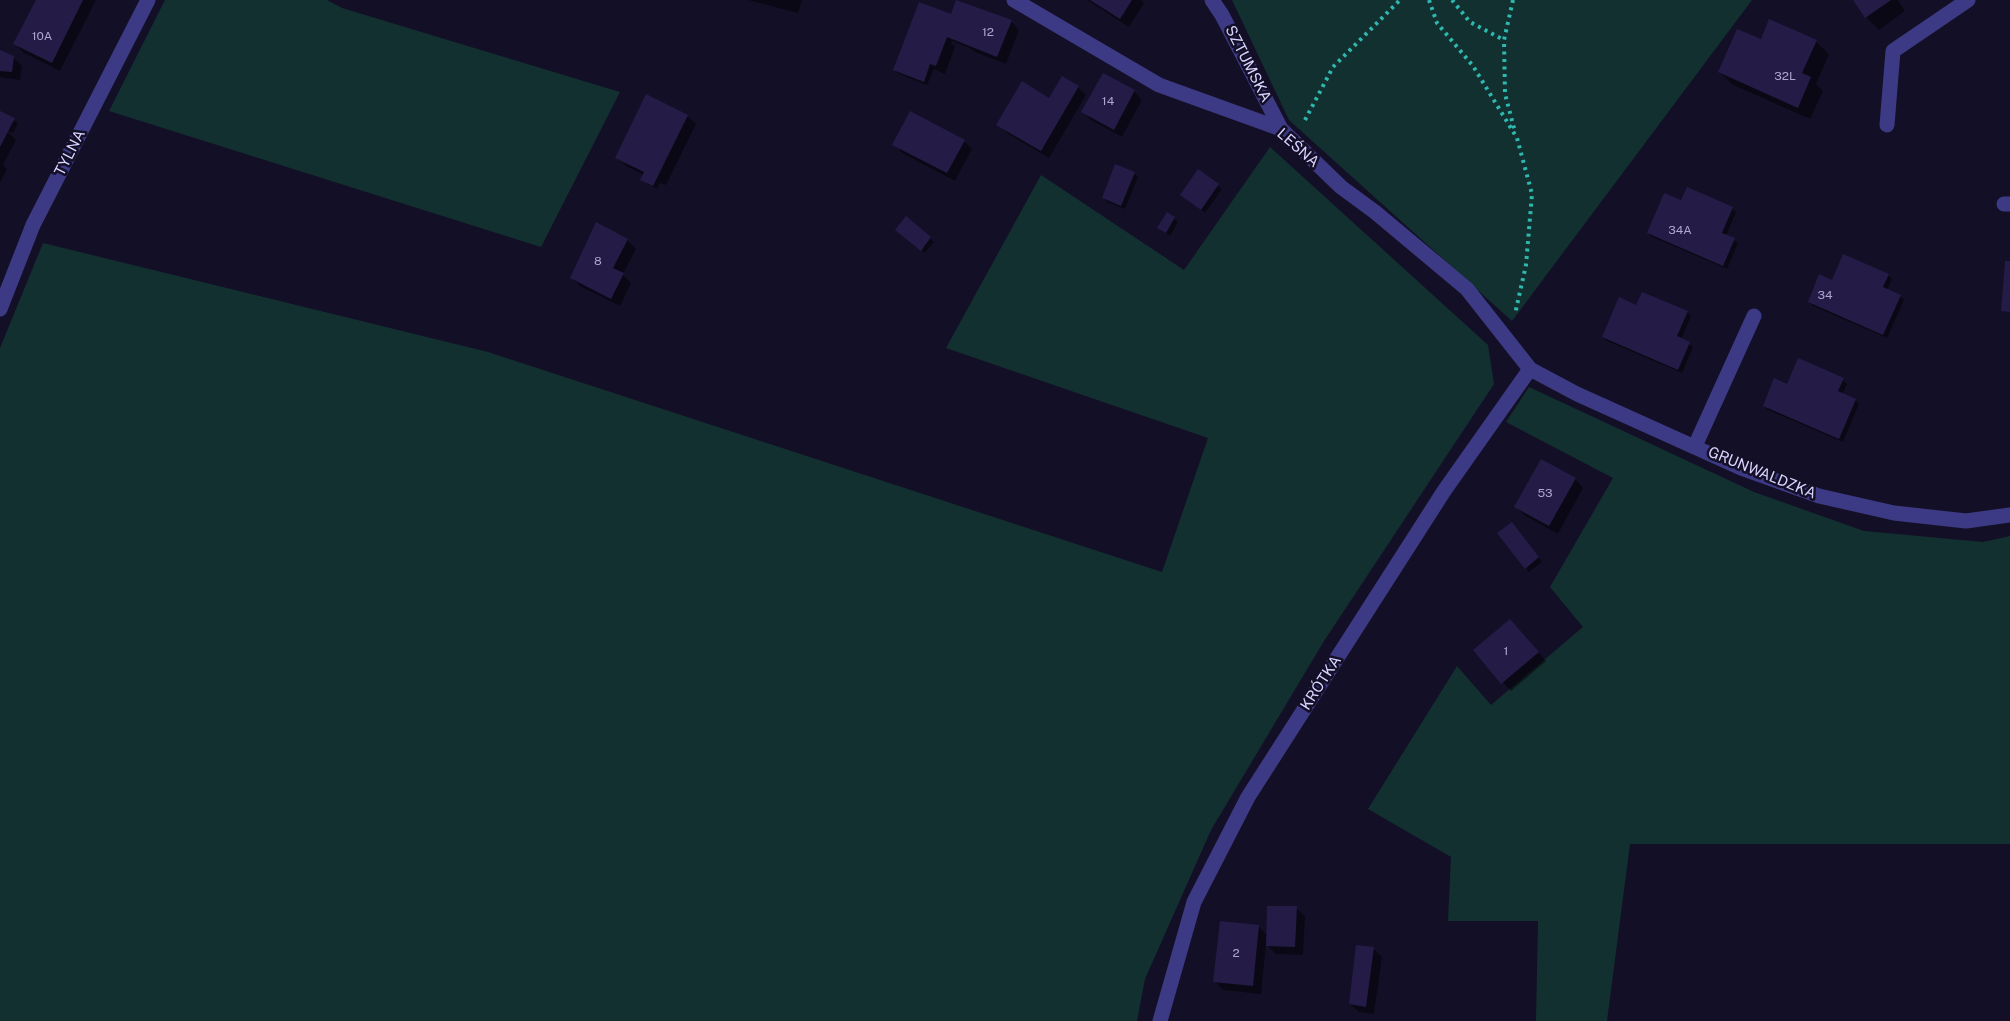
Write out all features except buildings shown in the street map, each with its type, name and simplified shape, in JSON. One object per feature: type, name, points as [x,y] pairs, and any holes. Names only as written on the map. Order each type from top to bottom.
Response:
[{"type":"street","name":"TYLNA","points":[[0,309],[33,225],[148,0]]},
{"type":"street","name":"LEŚNA","points":[[1014,0],[1159,85],[1281,129],[1341,187],[1376,212],[1467,289],[1530,369]]},
{"type":"street","name":"SZTUMSKA","points":[[1212,0],[1281,129]]},
{"type":"street","points":[[1887,125],[1893,51],[1968,0]]},
{"type":"street","points":[[1695,446],[1754,316]]},
{"type":"street","name":"GRUNWALDZKA","points":[[1530,369],[1577,394],[1741,468],[1819,496],[1894,513],[1966,521],[2010,515]]},
{"type":"street","name":"KRÓTKA","points":[[1160,1021],[1194,902],[1248,797],[1444,491],[1530,369]]},
{"type":"path","points":[[1294,142],[1333,67],[1400,0]]},
{"type":"path","points":[[1430,0],[1437,23],[1473,66],[1517,138]]},
{"type":"path","points":[[1452,0],[1470,22],[1504,40]]},
{"type":"path","points":[[1510,341],[1526,265],[1532,194],[1505,94],[1504,40],[1514,0]]},
{"type":"green space","points":[[165,0],[327,0],[342,8],[620,92],[541,247],[109,111]]},
{"type":"green space","points":[[1232,0],[1752,0],[1512,321],[1289,120]]},
{"type":"green space","points":[[1270,147],[1488,345],[1494,384],[1324,641],[1211,830],[1145,979],[1137,1021],[0,1021],[0,348],[43,243],[488,352],[1162,572],[1208,438],[946,348],[1041,175],[1184,270]]},
{"type":"green space","points":[[1529,387],[1754,492],[1864,531],[1983,542],[2010,536],[2010,844],[1630,844],[1607,1021],[1536,1021],[1538,921],[1448,921],[1451,857],[1368,809],[1457,666],[1491,705],[1583,627],[1550,587],[1613,478],[1506,422]]}]
